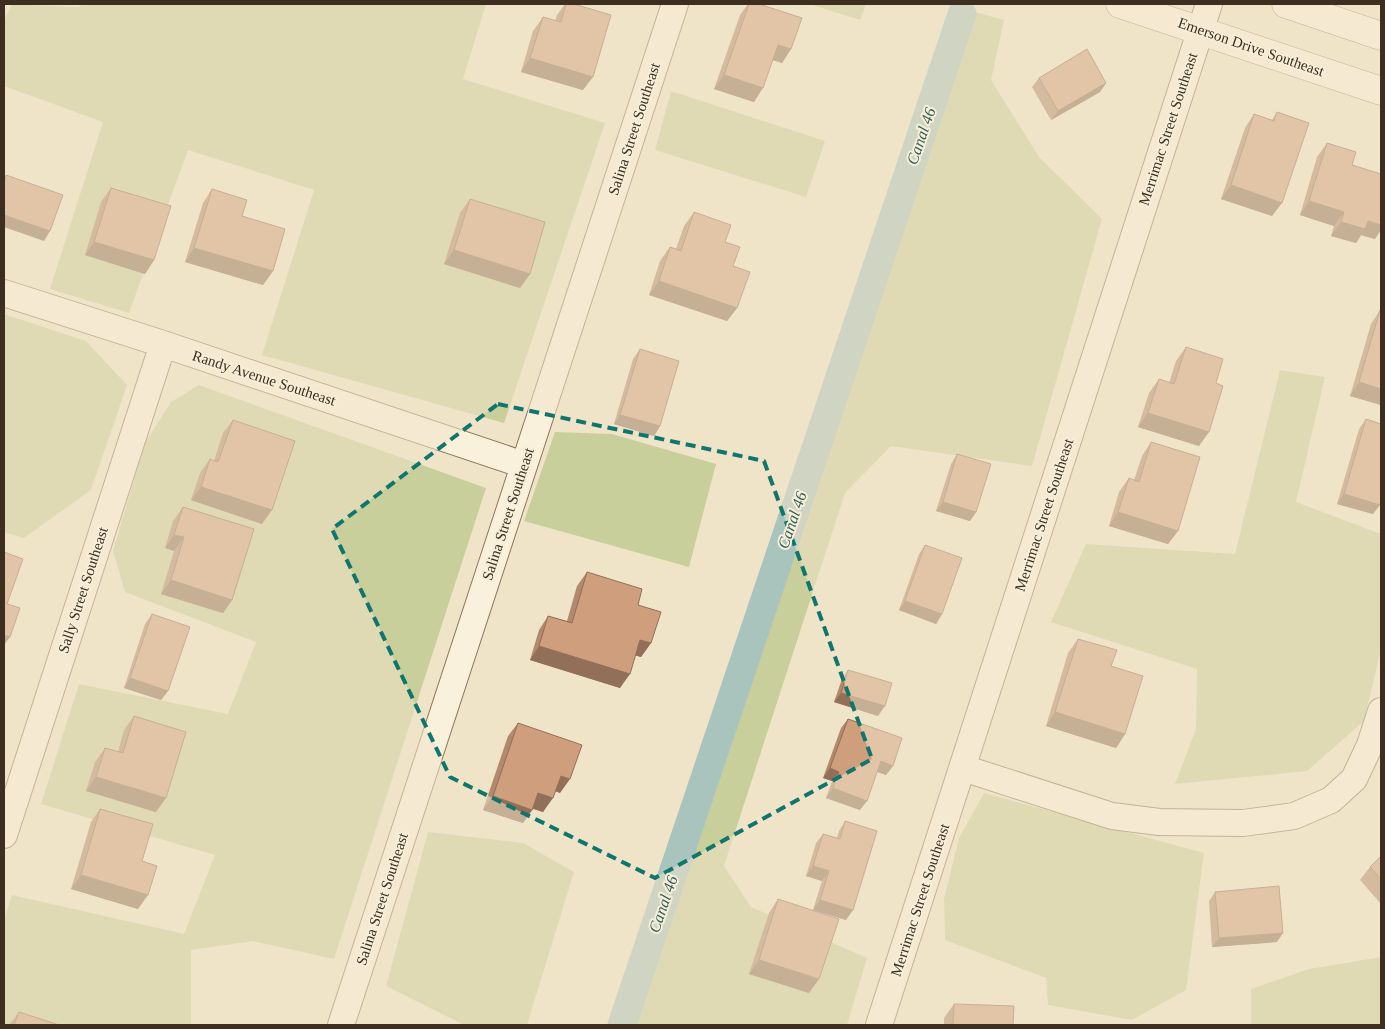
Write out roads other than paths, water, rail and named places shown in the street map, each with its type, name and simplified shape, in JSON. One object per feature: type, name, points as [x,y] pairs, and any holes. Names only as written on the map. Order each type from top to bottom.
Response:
[{"type":"street","name":"Salina Street Southeast","points":[[341,1025],[675,4]]},
{"type":"street","name":"Emerson Drive Southeast","points":[[1120,4],[1381,91]]},
{"type":"street","name":"Merrimac Street Southeast","points":[[879,1025],[1209,4]]},
{"type":"street","points":[[1286,4],[1381,36]]},
{"type":"street","name":"Randy Avenue Southeast","points":[[4,294],[163,344],[524,465]]},
{"type":"street","name":"Sally Street Southeast","points":[[4,835],[163,344]]},
{"type":"street","points":[[963,768],[1112,816],[1159,822],[1243,823],[1294,816],[1331,800],[1354,779],[1370,745],[1381,711]]},
{"type":"waterway","name":"Canal 46","points":[[622,1025],[962,14]]}]
